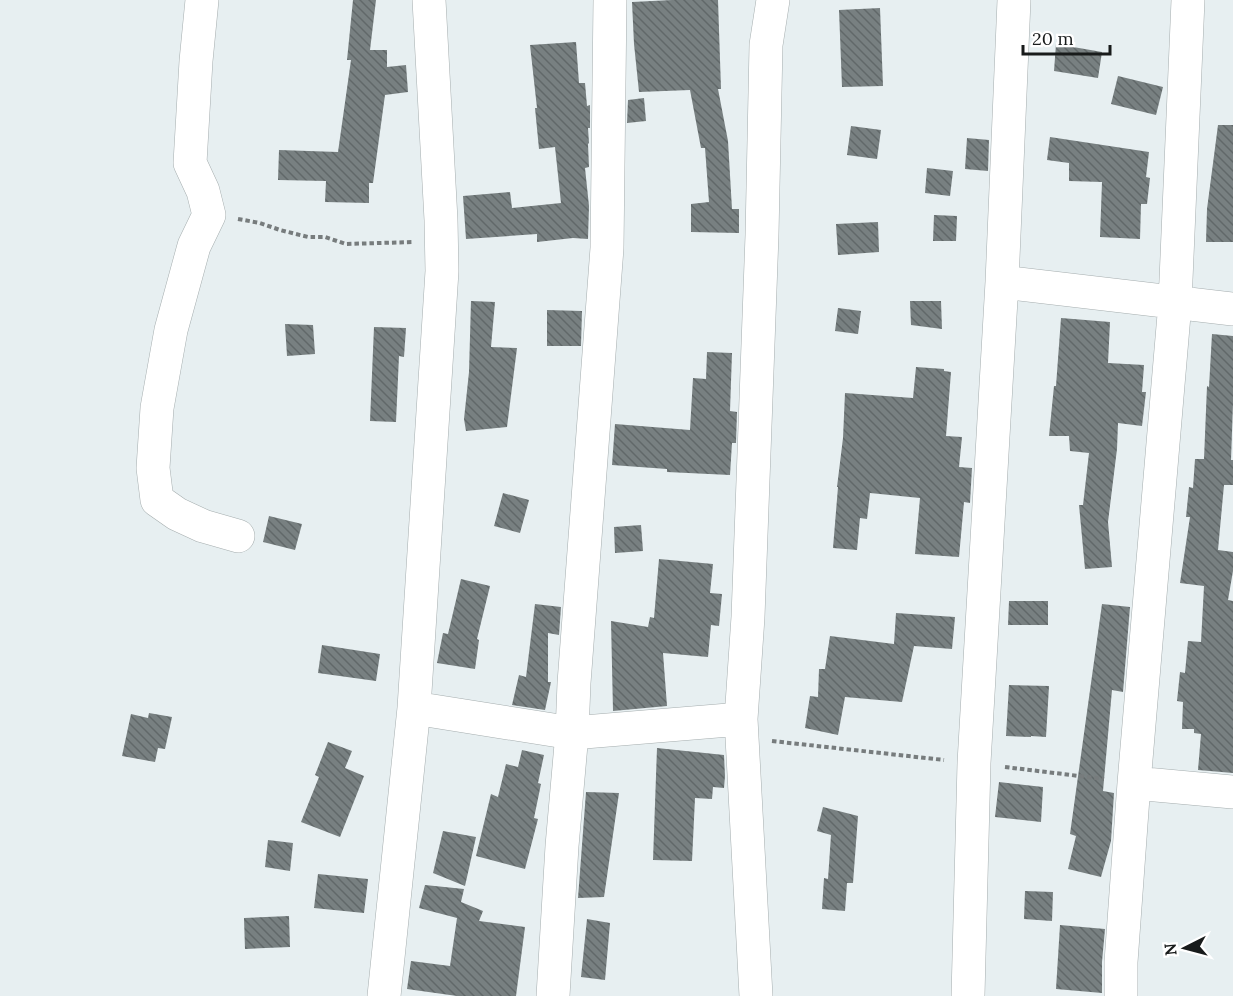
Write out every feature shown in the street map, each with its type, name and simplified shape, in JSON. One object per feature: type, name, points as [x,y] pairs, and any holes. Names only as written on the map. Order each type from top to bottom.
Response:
[{"type":"street","points":[[202,0],[190,163],[203,191],[209,215],[194,246],[171,330],[157,408],[153,468],[157,500],[177,514],[203,526],[238,536]]},
{"type":"street","points":[[384,996],[414,708],[442,271],[429,0]]},
{"type":"street","points":[[553,996],[562,846],[607,248],[610,0]]},
{"type":"street","points":[[756,996],[741,728],[748,617],[762,247],[766,45],[773,0]]},
{"type":"street","points":[[968,996],[974,763],[1002,282],[1014,0]]},
{"type":"street","points":[[1121,996],[1120,962],[1175,303],[1188,0]]},
{"type":"street","points":[[1002,282],[1233,309]]},
{"type":"street","points":[[414,708],[572,733],[741,728]]},
{"type":"street","points":[[1134,783],[1233,792]]},
{"type":"path","points":[[209,215],[260,223],[308,237],[325,237],[346,244],[412,242],[441,231]]},
{"type":"path","points":[[741,728],[974,763],[1134,783]]},
{"type":"building","points":[[353,0],[376,0],[370,50],[387,50],[387,67],[406,65],[408,92],[385,95],[373,183],[369,183],[369,203],[325,202],[326,181],[278,180],[279,150],[338,152],[351,60],[347,60]]},
{"type":"building","points":[[718,0],[721,89],[718,89],[728,141],[732,209],[739,209],[739,233],[691,232],[691,204],[709,202],[705,148],[701,148],[690,90],[639,92],[632,2]]},
{"type":"building","points":[[880,8],[883,86],[842,87],[839,10]]},
{"type":"building","points":[[576,42],[579,83],[585,83],[587,106],[590,105],[589,167],[585,168],[589,206],[588,239],[573,238],[537,242],[537,234],[466,239],[463,196],[510,192],[512,208],[561,203],[555,147],[539,149],[530,45]]},
{"type":"building","points":[[1056,44],[1102,52],[1098,78],[1054,71]]},
{"type":"building","points":[[1118,76],[1163,87],[1156,115],[1111,104]]},
{"type":"building","points":[[644,98],[646,121],[627,123],[628,100]]},
{"type":"building","points":[[1218,125],[1233,125],[1233,242],[1206,242],[1207,209]]},
{"type":"building","points":[[851,126],[881,130],[877,159],[847,155]]},
{"type":"building","points":[[1050,137],[1149,152],[1146,177],[1150,178],[1147,204],[1141,204],[1140,239],[1100,237],[1102,182],[1069,181],[1069,163],[1047,160]]},
{"type":"building","points":[[967,138],[989,140],[988,171],[965,169]]},
{"type":"building","points":[[927,168],[953,171],[950,196],[925,193]]},
{"type":"building","points":[[934,215],[957,216],[956,241],[933,241]]},
{"type":"building","points":[[878,222],[879,252],[838,255],[836,224]]},
{"type":"building","points":[[471,301],[495,302],[491,347],[517,348],[507,427],[466,431],[464,419],[469,372]]},
{"type":"building","points":[[910,301],[941,301],[942,329],[911,325]]},
{"type":"building","points":[[838,308],[861,311],[858,334],[835,331]]},
{"type":"building","points":[[547,310],[582,311],[581,346],[547,346]]},
{"type":"building","points":[[1061,318],[1110,322],[1108,363],[1144,365],[1142,392],[1146,392],[1142,426],[1118,423],[1108,522],[1112,567],[1085,569],[1079,505],[1083,505],[1089,453],[1070,451],[1069,436],[1049,436],[1054,386],[1056,386]]},
{"type":"building","points":[[285,324],[313,325],[315,354],[287,356]]},
{"type":"building","points":[[374,327],[406,328],[404,357],[399,356],[396,422],[370,421]]},
{"type":"building","points":[[1212,334],[1233,336],[1231,460],[1233,460],[1233,485],[1224,485],[1218,550],[1233,552],[1233,571],[1228,600],[1233,601],[1233,773],[1198,770],[1201,734],[1194,733],[1194,729],[1182,729],[1183,702],[1177,701],[1180,672],[1185,673],[1188,641],[1201,642],[1204,586],[1180,583],[1190,517],[1186,517],[1189,487],[1193,488],[1195,459],[1204,459]]},
{"type":"building","points":[[707,352],[732,353],[730,411],[737,412],[736,443],[732,443],[730,475],[667,472],[667,469],[612,465],[615,424],[690,430],[693,378],[706,379]]},
{"type":"building","points":[[916,367],[944,369],[944,371],[951,372],[946,436],[962,437],[959,467],[972,468],[970,503],[964,502],[959,557],[915,554],[920,498],[870,493],[867,519],[860,518],[857,550],[833,548],[845,393],[913,398]]},
{"type":"building","points":[[503,493],[529,500],[520,533],[494,526]]},
{"type":"building","points":[[269,516],[302,524],[295,550],[263,542]]},
{"type":"building","points":[[641,525],[643,551],[615,553],[614,527]]},
{"type":"building","points":[[659,559],[713,564],[710,593],[722,594],[719,626],[711,625],[708,657],[663,653],[667,706],[613,711],[611,621],[648,627],[650,617],[654,618]]},
{"type":"building","points":[[461,579],[490,586],[477,639],[479,640],[475,669],[437,663],[443,633],[448,634]]},
{"type":"building","points":[[1009,601],[1048,601],[1048,625],[1008,625]]},
{"type":"building","points":[[535,604],[561,607],[559,635],[548,633],[548,682],[551,682],[545,710],[512,705],[519,675],[526,677]]},
{"type":"building","points":[[1102,604],[1130,607],[1123,692],[1112,690],[1103,791],[1114,793],[1111,841],[1101,877],[1068,869],[1076,836],[1070,834]]},
{"type":"building","points":[[896,613],[955,617],[952,649],[914,646],[902,702],[845,697],[838,735],[805,728],[810,696],[818,697],[819,669],[825,669],[830,636],[894,644]]},
{"type":"building","points":[[322,645],[380,654],[376,681],[318,673]]},
{"type":"building","points":[[1009,685],[1049,686],[1046,737],[1006,736]]},
{"type":"building","points":[[149,713],[172,717],[165,749],[158,748],[155,762],[122,756],[131,714],[148,718]]},
{"type":"building","points":[[328,742],[352,751],[345,768],[364,776],[340,837],[301,822],[319,777],[315,775]]},
{"type":"building","points":[[657,748],[724,755],[724,788],[713,787],[712,799],[695,798],[692,861],[653,860]]},
{"type":"building","points":[[522,750],[544,755],[534,818],[538,819],[525,869],[476,856],[491,794],[498,797],[506,764],[518,767]]},
{"type":"building","points":[[999,782],[1043,787],[1041,822],[995,817]]},
{"type":"building","points":[[586,792],[619,793],[604,897],[578,898]]},
{"type":"building","points":[[823,807],[858,816],[853,883],[847,883],[845,911],[822,909],[824,878],[828,879],[831,835],[817,831]]},
{"type":"building","points":[[443,831],[476,837],[465,886],[433,873]]},
{"type":"building","points":[[268,840],[293,843],[290,871],[265,867]]},
{"type":"building","points":[[318,874],[368,879],[364,913],[314,908]]},
{"type":"building","points":[[425,885],[464,889],[461,902],[483,911],[479,921],[525,927],[516,996],[457,996],[407,989],[411,961],[450,966],[457,918],[419,908]]},
{"type":"building","points":[[1025,891],[1053,892],[1052,921],[1024,919]]},
{"type":"building","points":[[289,916],[290,947],[245,949],[244,918]]},
{"type":"building","points":[[587,919],[610,923],[605,980],[581,977]]},
{"type":"building","points":[[1060,925],[1105,929],[1102,993],[1056,989]]}]
